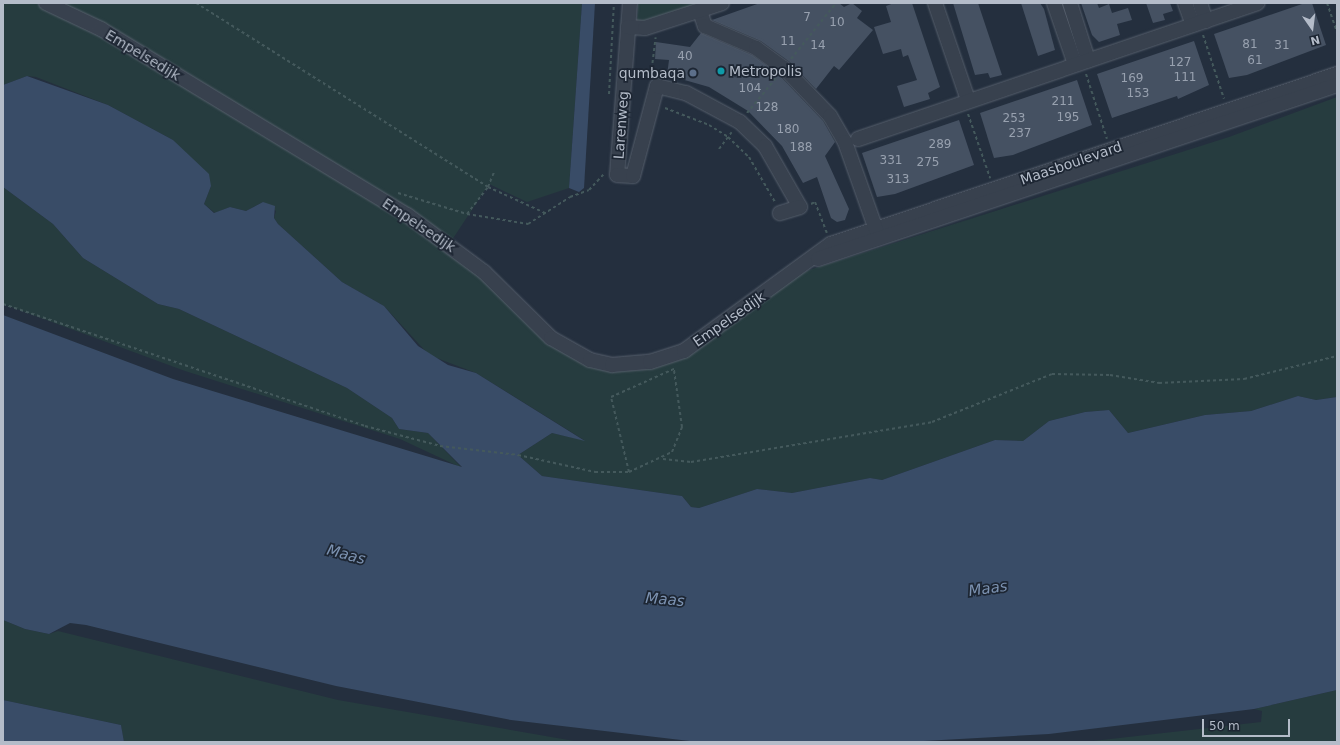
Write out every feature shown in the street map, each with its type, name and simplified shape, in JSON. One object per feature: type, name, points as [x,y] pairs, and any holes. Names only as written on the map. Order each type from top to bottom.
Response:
[{"type":"street","name":"Empelsedijk","points":[[46,3],[100,29],[407,215],[448,243],[551,338],[579,355],[612,365],[672,364],[780,282]]},
{"type":"street","name":"Larenweg","points":[[612,173],[630,3]]},
{"type":"street","points":[[628,27],[655,25],[722,3]]},
{"type":"street","points":[[935,3],[966,101]]},
{"type":"street","points":[[1054,3],[1082,62]]},
{"type":"street","points":[[1070,3],[1082,62]]},
{"type":"street","points":[[1185,3],[1199,23]]},
{"type":"street","points":[[1199,23],[1200,3]]},
{"type":"street","points":[[858,139],[966,101],[1258,3]]},
{"type":"street","points":[[700,11],[705,26],[756,48],[784,68],[830,116],[845,142],[878,234]]},
{"type":"street","name":"Maasboulevard","points":[[780,282],[809,262],[993,189],[1337,74]]},
{"type":"street","name":"Maasboulevard","points":[[878,234],[1337,85]]},
{"type":"street","points":[[612,173],[633,176],[657,86],[715,105],[740,122],[766,146],[800,207],[780,214]]},
{"type":"path","points":[[196,3],[488,187],[545,213]]},
{"type":"path","points":[[1327,3],[1337,32]]},
{"type":"path","points":[[1199,23],[1227,110]]},
{"type":"path","points":[[655,25],[651,76],[657,86]]},
{"type":"path","points":[[1082,62],[1111,150]]},
{"type":"path","points":[[966,101],[993,189]]},
{"type":"path","points":[[652,105],[676,110],[728,137],[749,157],[773,195],[780,214]]},
{"type":"path","points":[[467,214],[488,187],[494,172]]},
{"type":"path","points":[[390,191],[467,214],[528,224],[545,213],[589,190],[612,173]]},
{"type":"path","points":[[815,202],[822,218]]},
{"type":"path","points":[[3,304],[365,426],[440,446],[518,455],[595,472],[629,472],[661,459],[672,452],[682,427],[672,364],[611,397],[629,472]]},
{"type":"path","points":[[661,459],[691,462],[932,422],[1052,374],[1110,375],[1159,383],[1244,379],[1337,356]]},
{"type":"green space","points":[[3,3],[36,3],[100,34],[347,183],[459,257],[555,347],[648,368],[806,271],[1229,137],[1337,97],[1337,397],[1316,400],[1298,396],[1251,411],[1205,415],[1128,433],[1109,410],[1085,412],[1049,421],[1023,441],[995,440],[882,480],[870,478],[792,493],[757,489],[699,508],[691,507],[682,496],[542,476],[518,455],[552,433],[584,440],[476,373],[429,355],[384,306],[342,282],[278,224],[274,218],[276,211],[263,202],[246,211],[230,207],[215,213],[204,204],[211,186],[173,140],[108,105],[36,77],[27,76],[3,85]]},
{"type":"green space","points":[[57,3],[582,3],[569,188],[527,202],[489,184],[452,240]]},
{"type":"green space","points":[[638,3],[708,3],[643,24],[637,21]]},
{"type":"green space","points":[[3,187],[53,224],[83,258],[158,304],[179,309],[347,388],[392,418],[399,429],[428,433],[462,468],[400,439],[185,371],[3,304]]},
{"type":"green space","points":[[3,620],[25,629],[49,634],[58,631],[338,700],[580,742],[124,742],[121,725],[3,700]]},
{"type":"green space","points":[[1337,690],[1337,742],[1084,742],[1261,722],[1262,711],[1254,709]]},
{"type":"water","points":[[582,3],[595,3],[584,188],[579,192],[569,188]]},
{"type":"water","name":"Maas","points":[[27,76],[108,105],[173,140],[209,174],[211,186],[204,204],[214,213],[230,207],[246,211],[263,202],[275,206],[274,218],[278,224],[342,282],[384,306],[418,346],[448,365],[476,373],[585,441],[552,433],[518,455],[542,476],[682,496],[691,507],[699,508],[757,489],[792,493],[870,478],[882,480],[995,440],[1023,441],[1049,421],[1085,412],[1109,410],[1128,433],[1205,415],[1251,411],[1298,396],[1316,400],[1337,397],[1337,690],[1254,709],[1049,734],[906,742],[698,742],[511,720],[336,686],[86,625],[70,623],[49,634],[25,629],[3,620],[3,315],[173,379],[462,467],[428,433],[399,429],[392,418],[347,388],[179,309],[158,304],[83,258],[53,224],[3,187],[3,85]]},
{"type":"water","points":[[3,700],[121,725],[124,742],[3,742]]},
{"type":"building","points":[[760,3],[839,3],[844,7],[852,3],[862,11],[857,18],[873,30],[839,70],[834,66],[816,89],[790,62],[761,41],[712,20]]},
{"type":"building","points":[[894,3],[912,3],[940,87],[928,93],[930,99],[904,107],[897,86],[917,80],[908,55],[903,57],[901,49],[883,54],[874,27],[891,22],[886,6]]},
{"type":"building","points":[[953,3],[978,3],[1002,75],[990,78],[988,73],[975,75]]},
{"type":"building","points":[[1021,3],[1040,3],[1044,9],[1055,50],[1038,56]]},
{"type":"building","points":[[1081,3],[1097,3],[1099,8],[1109,4],[1112,13],[1128,8],[1132,20],[1117,24],[1120,35],[1099,42],[1092,35]]},
{"type":"building","points":[[1146,3],[1170,3],[1173,11],[1163,14],[1165,20],[1153,23]]},
{"type":"building","points":[[1305,3],[1312,3],[1326,45],[1247,75],[1229,78],[1214,34]]},
{"type":"building","points":[[701,33],[752,55],[778,74],[823,121],[835,142],[825,156],[849,209],[845,220],[837,222],[831,218],[817,177],[803,183],[782,146],[748,111],[709,87],[667,75],[669,60],[655,59],[656,42],[690,47]]},
{"type":"building","points":[[1194,41],[1209,85],[1178,99],[1177,96],[1112,118],[1097,74]]},
{"type":"building","points":[[1077,80],[1092,125],[1013,155],[994,158],[980,113]]},
{"type":"building","points":[[959,120],[974,165],[895,194],[877,197],[862,153]]},
{"type":"place","name":"Metropolis","points":[[721,71]]},
{"type":"place","name":"qumbaqa","points":[[693,73]]}]
